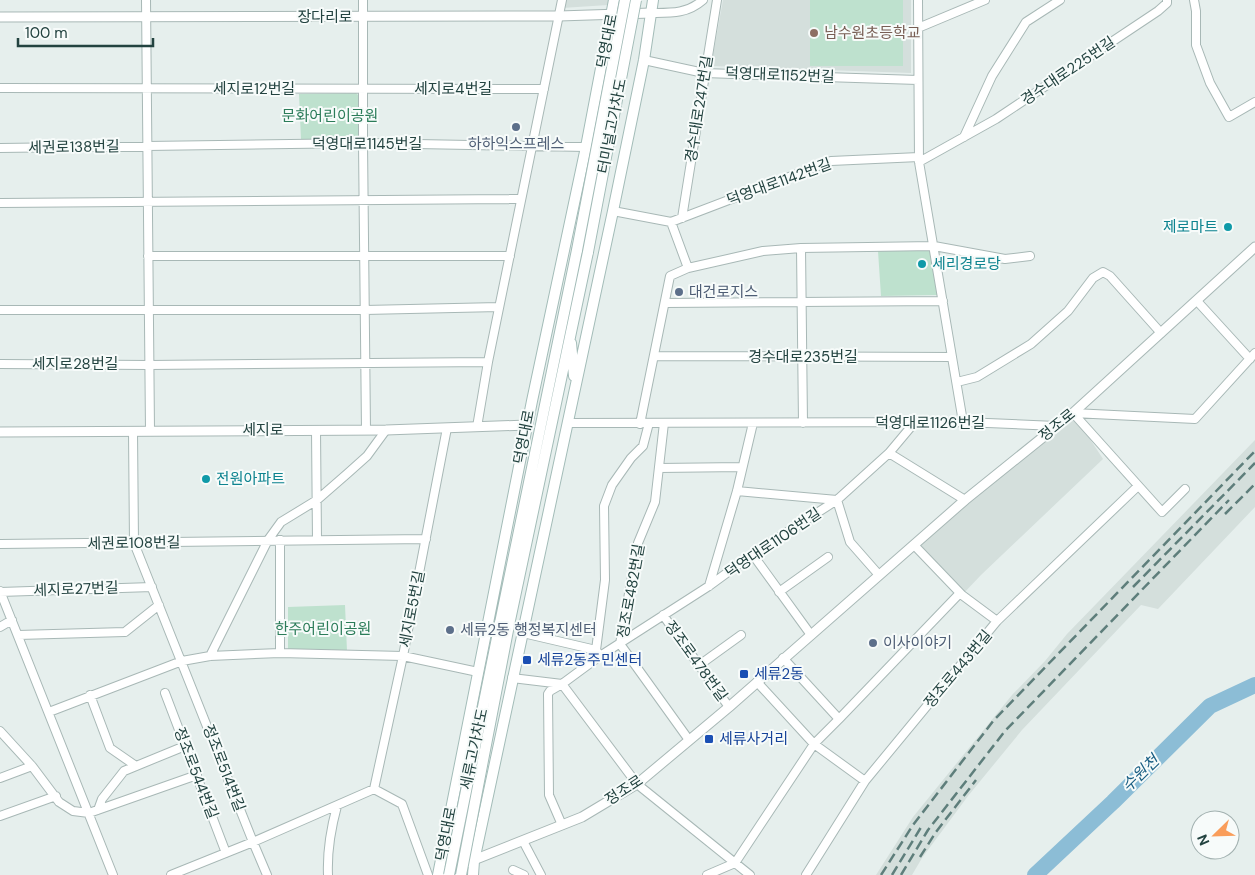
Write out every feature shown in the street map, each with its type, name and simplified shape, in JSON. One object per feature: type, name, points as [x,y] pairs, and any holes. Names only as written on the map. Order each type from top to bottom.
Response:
[{"type":"main road","name":"덕영대로","points":[[440,875],[527,425],[586,147],[614,0]]},
{"type":"main road","name":"터미널고가차도","points":[[577,250],[625,0]]},
{"type":"main road","name":"터미널고가차도","points":[[588,252],[636,0]]},
{"type":"main road","points":[[473,875],[474,861],[512,678],[613,211],[644,60],[653,0]]},
{"type":"main road","name":"덕영대로","points":[[505,624],[565,332],[577,250]]},
{"type":"main road","name":"덕영대로","points":[[565,332],[588,252]]},
{"type":"main road","points":[[565,332],[576,386]]},
{"type":"main road","points":[[537,378],[565,332]]},
{"type":"main road","name":"세류고가차도","points":[[440,875],[505,624]]},
{"type":"main road","name":"세류고가차도","points":[[461,875],[505,624]]},
{"type":"street","points":[[146,0],[150,431]]},
{"type":"street","points":[[363,0],[366,430]]},
{"type":"street","points":[[477,427],[488,362],[562,0]]},
{"type":"street","points":[[651,13],[678,14],[703,0]]},
{"type":"street","name":"경수대로247번길","points":[[682,218],[717,0]]},
{"type":"street","points":[[918,0],[919,160],[963,422]]},
{"type":"street","points":[[918,28],[985,0]]},
{"type":"street","points":[[964,137],[992,76],[1026,22],[1060,0]]},
{"type":"street","name":"경수대로225번길","points":[[919,160],[996,119],[1158,11],[1167,3],[1167,0]]},
{"type":"street","points":[[1194,0],[1196,44],[1210,83],[1229,117],[1255,102]]},
{"type":"street","name":"장다리로","points":[[0,17],[558,16],[651,13]]},
{"type":"street","name":"덕영대로1152번길","points":[[644,60],[704,73],[918,80]]},
{"type":"street","points":[[0,88],[146,90]]},
{"type":"street","name":"세지로4번길","points":[[363,88],[544,89]]},
{"type":"street","name":"세지로12번길","points":[[146,90],[363,88]]},
{"type":"street","name":"덕영대로1145번길","points":[[148,146],[363,143],[586,147]]},
{"type":"street","name":"세권로138번길","points":[[0,148],[148,146]]},
{"type":"street","name":"덕영대로1142번길","points":[[671,222],[832,161],[919,160]]},
{"type":"street","points":[[0,203],[521,199]]},
{"type":"street","points":[[613,211],[671,222],[688,268]]},
{"type":"street","points":[[640,424],[670,276],[688,268],[732,256],[801,248],[934,246],[1005,259],[1030,256]]},
{"type":"street","name":"정조로","points":[[440,875],[582,817],[637,784],[729,707],[965,500],[1073,413],[1255,247]]},
{"type":"street","points":[[801,248],[800,303],[803,423]]},
{"type":"street","points":[[148,256],[510,256]]},
{"type":"street","points":[[957,382],[977,377],[1031,344],[1068,311],[1093,278],[1103,272],[1110,276],[1161,332]]},
{"type":"street","points":[[1073,413],[1195,419],[1252,356],[1197,300]]},
{"type":"street","points":[[665,303],[943,301]]},
{"type":"street","points":[[0,310],[499,308]]},
{"type":"street","name":"경수대로235번길","points":[[654,356],[802,358],[952,356]]},
{"type":"street","points":[[149,365],[488,362]]},
{"type":"street","name":"세지로28번길","points":[[0,364],[149,365]]},
{"type":"street","points":[[1073,413],[1162,512],[1185,489]]},
{"type":"street","name":"덕영대로1106번길","points":[[562,825],[549,795],[548,694],[550,691],[562,684],[598,653],[620,644],[837,500],[889,453],[915,422]]},
{"type":"street","name":"덕영대로1126번길","points":[[568,423],[963,422],[1056,426]]},
{"type":"street","name":"정조로482번길","points":[[664,423],[655,502],[638,543],[620,644],[689,740]]},
{"type":"street","points":[[737,491],[753,423]]},
{"type":"street","points":[[523,633],[598,653],[604,580],[604,506],[612,485],[631,458],[643,446],[649,424]]},
{"type":"street","name":"세지로","points":[[0,432],[386,430],[527,425]]},
{"type":"street","name":"세지로5번길","points":[[374,789],[403,656],[447,428]]},
{"type":"street","points":[[316,430],[317,540]]},
{"type":"street","points":[[210,656],[268,540],[281,522],[317,500],[367,456],[386,430]]},
{"type":"street","points":[[132,431],[134,543],[182,661]]},
{"type":"street","points":[[889,453],[965,500]]},
{"type":"street","points":[[659,468],[742,467]]},
{"type":"street","name":"정조로443번길","points":[[806,875],[865,781],[997,621],[1138,486]]},
{"type":"street","name":"덕영대로1106번길","points":[[709,586],[737,491],[837,500]]},
{"type":"street","points":[[837,500],[850,542],[879,575]]},
{"type":"street","name":"세권로108번길","points":[[0,544],[426,539]]},
{"type":"street","points":[[280,540],[280,653]]},
{"type":"street","points":[[914,545],[961,594],[997,621]]},
{"type":"street","points":[[753,554],[810,634]]},
{"type":"street","points":[[779,592],[828,556]]},
{"type":"street","name":"세지로27번길","points":[[0,591],[152,587]]},
{"type":"street","points":[[0,591],[114,875]]},
{"type":"street","points":[[707,875],[736,863],[814,744],[961,594]]},
{"type":"street","points":[[18,635],[125,632],[159,606]]},
{"type":"street","name":"정조로478번길","points":[[663,615],[729,707]]},
{"type":"street","points":[[0,627],[12,620]]},
{"type":"street","points":[[698,666],[741,634]]},
{"type":"street","points":[[49,712],[182,661],[210,656],[280,653],[403,656],[478,672]]},
{"type":"street","points":[[783,658],[839,720]]},
{"type":"street","name":"정조로514번길","points":[[182,661],[252,842],[267,875]]},
{"type":"street","points":[[512,678],[562,684],[637,784],[750,875]]},
{"type":"street","points":[[757,682],[814,744],[865,781]]},
{"type":"street","name":"정조로544번길","points":[[165,693],[226,853]]},
{"type":"street","points":[[90,695],[110,748],[136,766]]},
{"type":"street","points":[[0,731],[32,766],[59,802],[73,811],[89,813],[196,775]]},
{"type":"street","points":[[98,810],[102,799],[124,771],[185,746]]},
{"type":"street","points":[[0,778],[32,766]]},
{"type":"street","points":[[171,875],[374,789],[402,804],[428,875]]},
{"type":"street","points":[[0,816],[56,796]]},
{"type":"street","points":[[328,875],[327,861],[332,822],[337,806]]},
{"type":"street","points":[[523,841],[541,875]]},
{"type":"street","points":[[513,870],[524,875]]},
{"type":"shaded area","points":[[563,0],[608,0],[608,5],[562,8]]},
{"type":"shaded area","name":"남수원초등학교","points":[[723,0],[911,0],[911,73],[711,66]]},
{"type":"shaded area","points":[[1073,413],[1103,459],[962,595],[914,545]]},
{"type":"shaded area","points":[[1255,440],[1255,507],[1158,609],[1141,605],[1022,730],[968,796],[922,858],[912,875],[876,875],[913,817],[1012,695],[1045,661],[1067,634]]},
{"type":"green space","points":[[810,0],[903,0],[903,66],[810,66]]},
{"type":"green space","name":"문화어린이공원","points":[[356,93],[360,97],[361,134],[357,139],[301,140],[299,94]]},
{"type":"green space","points":[[878,251],[931,251],[939,295],[881,296]]},
{"type":"green space","name":"한주어린이공원","points":[[345,605],[347,651],[288,651],[288,607]]},
{"type":"waterway","name":"수원천","points":[[1035,875],[1113,802],[1210,706],[1255,685]]},
{"type":"railway","points":[[881,875],[913,825],[994,720],[1255,451]]},
{"type":"railway","points":[[1133,587],[1255,463]]},
{"type":"railway","points":[[1225,514],[1255,484]]},
{"type":"railway","points":[[901,875],[928,830],[1005,731],[1229,500]]},
{"type":"railway","points":[[920,857],[936,832],[976,780]]},
{"type":"railway","points":[[892,875],[923,824]]},
{"type":"place","name":"남수원초등학교","points":[[814,33]]},
{"type":"place","name":"하하익스프레스","points":[[516,127]]},
{"type":"place","name":"제로마트","points":[[1228,227]]},
{"type":"place","name":"세리경로당","points":[[922,264]]},
{"type":"place","name":"대건로지스","points":[[679,292]]},
{"type":"place","name":"전원아파트","points":[[206,479]]},
{"type":"place","name":"세류2동 행정복지센터","points":[[450,630]]},
{"type":"place","name":"이사이야기","points":[[873,643]]},
{"type":"place","name":"세류2동주민센터","points":[[527,660]]},
{"type":"place","name":"세류2동","points":[[744,674]]},
{"type":"place","name":"세류사거리","points":[[709,739]]}]
